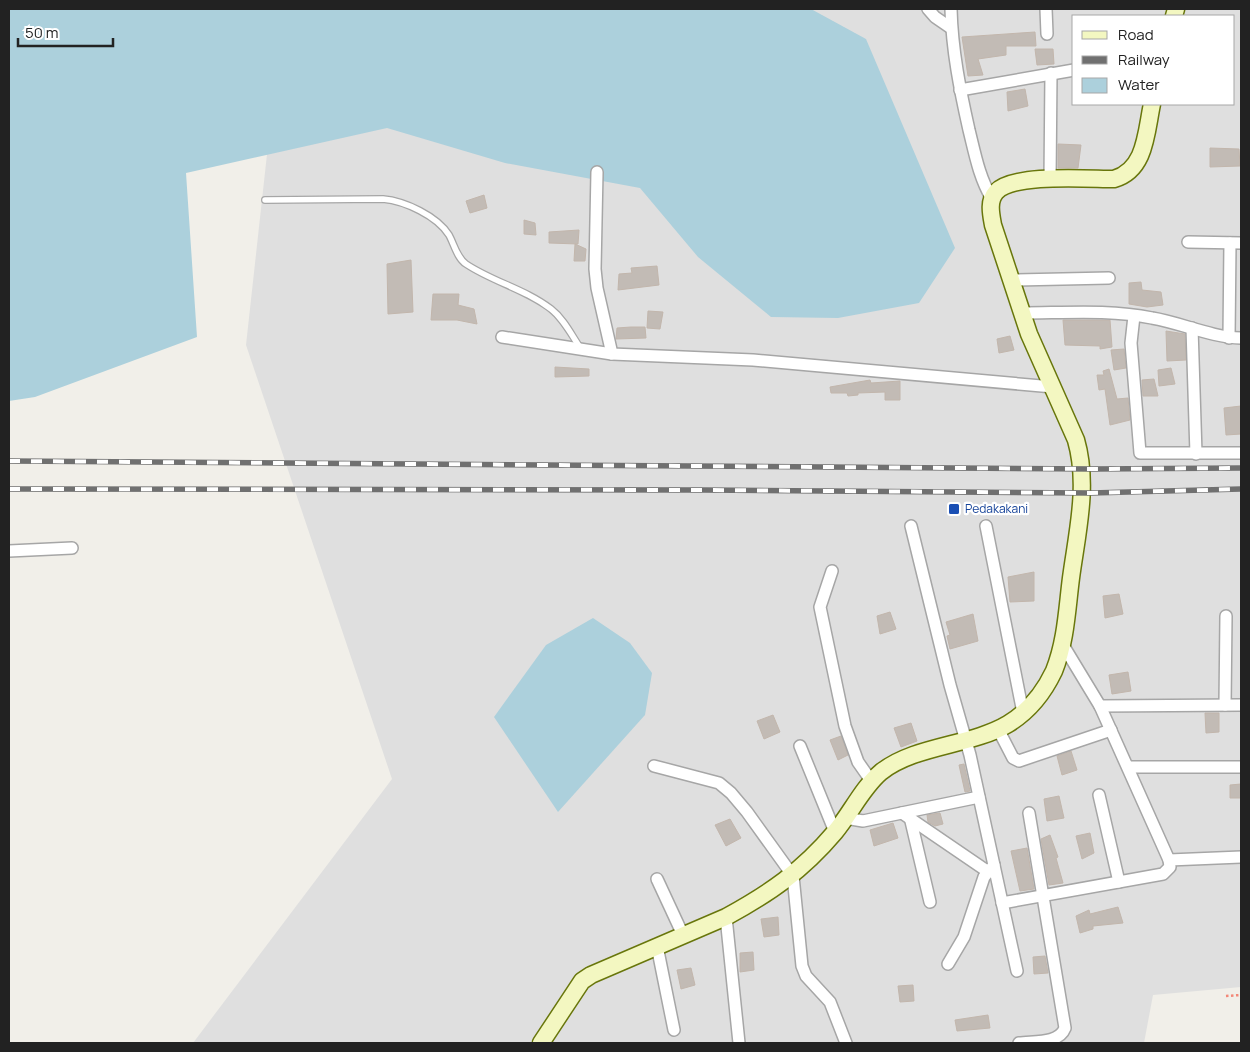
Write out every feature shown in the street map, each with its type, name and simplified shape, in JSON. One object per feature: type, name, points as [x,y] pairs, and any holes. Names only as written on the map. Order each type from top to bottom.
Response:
[{"type":"main road","points":[[541,1043],[582,981],[591,975],[726,917],[793,876],[835,832],[872,782],[892,765],[998,729],[1024,713],[1044,689],[1063,645],[1081,500],[1082,469],[1076,440],[1021,313],[1010,280],[993,225],[990,211],[992,199],[996,192],[1010,184],[1050,180],[1114,178],[1132,171],[1141,156],[1152,105]]},
{"type":"street","points":[[928,9],[935,17],[951,28]]},
{"type":"street","points":[[951,9],[951,28],[960,90],[980,176],[992,199]]},
{"type":"street","points":[[1046,9],[1047,34]]},
{"type":"street","points":[[960,90],[1072,70]]},
{"type":"street","points":[[1050,180],[1051,73]]},
{"type":"street","points":[[597,172],[595,269],[597,288],[612,354]]},
{"type":"street","points":[[1188,242],[1236,243],[1229,338]]},
{"type":"street","points":[[1010,280],[1109,278]]},
{"type":"street","points":[[1021,313],[1115,314],[1151,317],[1229,338],[1241,338]]},
{"type":"street","points":[[1134,316],[1131,343],[1139,451],[1142,454],[1241,453]]},
{"type":"street","points":[[1192,328],[1196,454]]},
{"type":"street","points":[[502,337],[612,354],[753,360],[1053,387]]},
{"type":"street","points":[[911,526],[950,685],[967,739],[991,868],[1002,903],[1017,972]]},
{"type":"street","points":[[986,526],[1024,713]]},
{"type":"street","points":[[9,551],[72,548]]},
{"type":"street","points":[[832,572],[820,607],[845,726],[858,762],[872,782]]},
{"type":"street","points":[[1226,616],[1226,705]]},
{"type":"street","points":[[1002,903],[1166,873],[1170,867],[1169,860],[1100,706],[1063,645]]},
{"type":"street","points":[[1100,706],[1241,705]]},
{"type":"street","points":[[998,729],[1013,758],[1019,761],[1111,730]]},
{"type":"street","points":[[800,746],[835,832]]},
{"type":"street","points":[[654,766],[719,783],[725,787],[747,812],[793,876],[802,966],[806,976],[830,1002],[846,1043]]},
{"type":"street","points":[[1128,767],[1241,767]]},
{"type":"street","points":[[1099,795],[1120,882]]},
{"type":"street","points":[[845,818],[863,821],[906,815],[979,797]]},
{"type":"street","points":[[1019,1043],[1054,1039],[1063,1034],[1065,1028],[1029,813]]},
{"type":"street","points":[[906,815],[991,868]]},
{"type":"street","points":[[906,815],[930,902]]},
{"type":"street","points":[[1169,860],[1241,857]]},
{"type":"street","points":[[948,964],[964,937],[991,868]]},
{"type":"street","points":[[657,879],[683,935]]},
{"type":"street","points":[[726,917],[739,1043]]},
{"type":"street","points":[[657,946],[674,1030]]},
{"type":"lane","points":[[265,200],[383,199],[402,203],[440,224],[452,241],[459,257],[467,265],[525,293],[552,309],[581,349]]},
{"type":"path","points":[[1226,996],[1241,995]]},
{"type":"shaded area","points":[[283,9],[1241,9],[1241,987],[1153,995],[1144,1043],[193,1043],[392,779],[246,345]]},
{"type":"water","points":[[9,9],[811,9],[866,39],[955,248],[919,303],[838,318],[771,317],[698,257],[640,188],[505,163],[387,128],[186,173],[197,337],[35,397],[9,401]]},
{"type":"water","points":[[593,618],[630,643],[652,673],[645,715],[558,812],[494,717],[546,645]]},
{"type":"building","points":[[1035,32],[1036,46],[1006,46],[1006,55],[978,59],[983,75],[968,76],[962,37]]},
{"type":"building","points":[[1035,49],[1053,49],[1054,64],[1037,65]]},
{"type":"building","points":[[1025,89],[1028,106],[1008,111],[1007,92]]},
{"type":"building","points":[[1058,144],[1081,145],[1078,168],[1058,168]]},
{"type":"building","points":[[1210,148],[1239,149],[1240,166],[1210,167]]},
{"type":"building","points":[[484,195],[487,208],[470,213],[466,201]]},
{"type":"building","points":[[524,220],[535,223],[536,235],[524,234]]},
{"type":"building","points":[[579,230],[578,244],[549,243],[549,232]]},
{"type":"building","points":[[575,244],[586,249],[585,261],[574,261]]},
{"type":"building","points":[[411,260],[413,312],[388,314],[387,264]]},
{"type":"building","points":[[657,266],[659,285],[618,290],[619,274],[632,273],[631,268]]},
{"type":"building","points":[[1141,282],[1142,290],[1161,292],[1163,305],[1147,307],[1129,304],[1129,283]]},
{"type":"building","points":[[433,294],[459,294],[458,305],[474,309],[477,324],[457,320],[431,320]]},
{"type":"building","points":[[648,311],[663,312],[660,329],[647,328]]},
{"type":"building","points":[[1063,320],[1110,320],[1112,347],[1100,349],[1100,346],[1065,345]]},
{"type":"building","points":[[645,327],[646,338],[616,339],[617,328]]},
{"type":"building","points":[[1166,331],[1185,334],[1186,360],[1167,361]]},
{"type":"building","points":[[1010,336],[1014,350],[999,353],[997,339]]},
{"type":"building","points":[[1124,349],[1126,368],[1114,370],[1111,350]]},
{"type":"building","points":[[555,367],[589,369],[589,376],[555,377]]},
{"type":"building","points":[[1171,368],[1175,384],[1159,386],[1158,370]]},
{"type":"building","points":[[1109,369],[1117,399],[1128,398],[1130,420],[1110,425],[1105,389],[1099,390],[1097,375],[1104,375],[1103,371]]},
{"type":"building","points":[[1154,379],[1158,396],[1143,396],[1142,380]]},
{"type":"building","points":[[870,380],[871,383],[900,381],[900,400],[885,400],[885,392],[858,393],[858,395],[848,396],[847,393],[831,393],[830,387]]},
{"type":"building","points":[[1241,406],[1241,434],[1226,435],[1224,408]]},
{"type":"building","points":[[1034,572],[1034,601],[1010,602],[1008,577]]},
{"type":"building","points":[[1119,594],[1123,614],[1105,618],[1103,596]]},
{"type":"building","points":[[890,612],[896,629],[880,634],[877,616]]},
{"type":"building","points":[[973,614],[978,641],[950,649],[947,636],[950,635],[946,622]]},
{"type":"building","points":[[1128,672],[1131,691],[1112,694],[1109,675]]},
{"type":"building","points":[[1205,713],[1219,713],[1219,732],[1206,733]]},
{"type":"building","points":[[773,715],[780,732],[764,739],[757,721]]},
{"type":"building","points":[[911,723],[917,741],[901,747],[894,728]]},
{"type":"building","points":[[841,736],[848,755],[838,760],[830,740]]},
{"type":"building","points":[[1071,751],[1077,770],[1062,775],[1057,756]]},
{"type":"building","points":[[964,764],[970,791],[965,792],[959,765]]},
{"type":"building","points":[[1241,784],[1241,798],[1230,798],[1230,785]]},
{"type":"building","points":[[1059,796],[1064,818],[1047,821],[1044,799]]},
{"type":"building","points":[[940,813],[943,824],[935,826],[928,822],[927,815]]},
{"type":"building","points":[[730,819],[741,838],[726,846],[715,825]]},
{"type":"building","points":[[893,823],[898,838],[874,846],[870,830]]},
{"type":"building","points":[[1090,833],[1094,853],[1082,859],[1076,836]]},
{"type":"building","points":[[1050,835],[1058,857],[1056,858],[1063,883],[1049,885],[1041,839]]},
{"type":"building","points":[[1027,848],[1034,889],[1020,891],[1011,851]]},
{"type":"building","points":[[1118,907],[1123,923],[1093,926],[1093,929],[1080,933],[1076,916],[1089,910],[1090,914]]},
{"type":"building","points":[[778,917],[779,935],[764,937],[761,919]]},
{"type":"building","points":[[753,952],[754,970],[740,972],[740,953]]},
{"type":"building","points":[[1045,956],[1048,973],[1034,974],[1033,957]]},
{"type":"building","points":[[691,968],[695,985],[681,989],[677,970]]},
{"type":"building","points":[[913,985],[914,1001],[900,1002],[898,986]]},
{"type":"building","points":[[988,1015],[990,1028],[957,1031],[955,1020]]},
{"type":"railway","points":[[9,461],[1093,469],[1241,468]]},
{"type":"railway","points":[[9,489],[703,490],[1091,493],[1241,489]]},
{"type":"place","name":"Pedakakani","points":[[954,509]]}]
